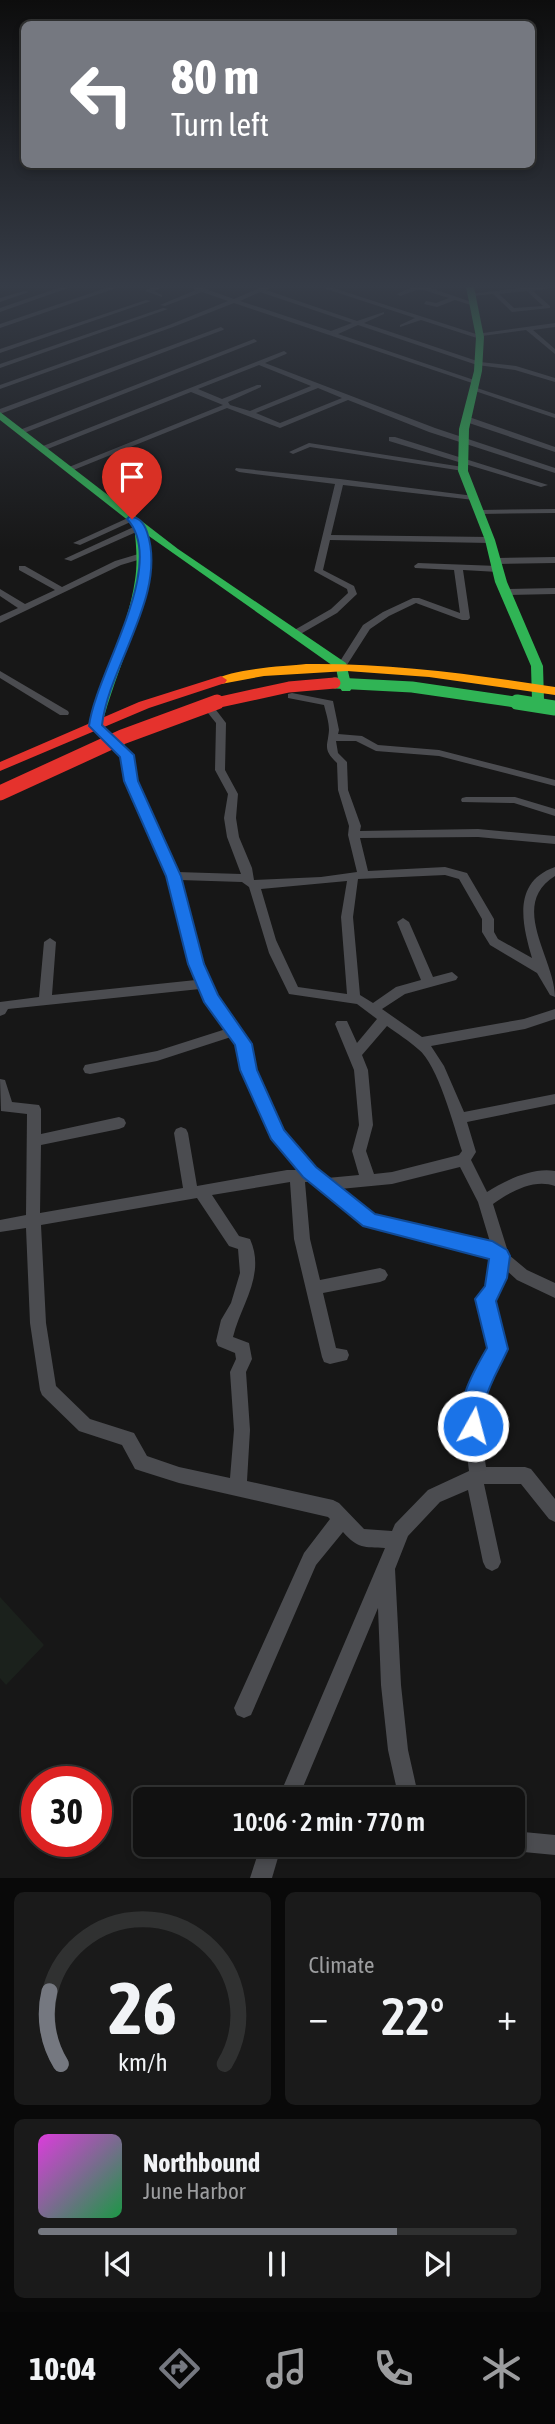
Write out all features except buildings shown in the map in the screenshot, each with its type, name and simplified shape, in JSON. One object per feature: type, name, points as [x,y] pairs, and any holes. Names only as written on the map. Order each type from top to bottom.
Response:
[{"type":"main road","points":[[477,375],[463,441],[462,464],[490,540],[505,592],[537,666],[537,710]]},
{"type":"main road","points":[[0,414],[137,524],[342,666],[346,688]]},
{"type":"main road","points":[[95,726],[97,711],[143,584],[146,544],[137,524]]},
{"type":"main road","points":[[29,785],[4,766],[184,691],[238,676],[296,667],[342,666],[555,691]]},
{"type":"main road","points":[[0,780],[172,706],[228,688],[275,678],[339,674],[393,676],[555,699]]},
{"type":"main road","points":[[0,793],[200,706],[269,688],[338,683],[385,685],[555,710]]},
{"type":"main road","points":[[0,799],[209,708],[274,693],[346,688],[405,691],[537,710],[555,710]]},
{"type":"main road","points":[[95,726],[118,746]]},
{"type":"street","points":[[0,387],[35,375]]},
{"type":"street","points":[[0,414],[102,375]]},
{"type":"street","points":[[20,431],[167,375]]},
{"type":"street","points":[[42,448],[231,375]]},
{"type":"street","points":[[288,375],[463,441],[555,471]]},
{"type":"street","points":[[443,375],[555,416]]},
{"type":"street","points":[[538,375],[555,380]]},
{"type":"street","points":[[68,468],[226,404],[227,399],[259,386]]},
{"type":"street","points":[[250,413],[317,386]]},
{"type":"street","points":[[193,390],[280,426],[347,398]]},
{"type":"street","points":[[467,419],[555,450]]},
{"type":"street","points":[[392,439],[462,464],[544,485]]},
{"type":"street","points":[[293,452],[309,445],[462,464]]},
{"type":"street","points":[[239,470],[340,481],[477,505],[555,511]]},
{"type":"street","points":[[294,634],[334,611],[353,594],[351,588],[318,571],[340,481]]},
{"type":"street","points":[[77,543],[137,524]]},
{"type":"street","points":[[68,559],[137,524]]},
{"type":"street","points":[[327,537],[490,540]]},
{"type":"street","points":[[0,620],[118,563],[145,555]]},
{"type":"street","points":[[418,566],[458,568],[555,560]]},
{"type":"street","points":[[22,568],[61,590]]},
{"type":"street","points":[[342,666],[366,627],[416,600],[464,618],[458,568]]},
{"type":"street","points":[[505,592],[555,591]]},
{"type":"street","points":[[0,592],[25,608]]},
{"type":"street","points":[[0,674],[64,713]]},
{"type":"street","points":[[292,696],[329,703],[333,754],[342,762],[347,807],[355,826],[358,876],[347,917],[354,998]]},
{"type":"street","points":[[0,1226],[297,1176],[319,1180],[392,1178],[464,1160],[469,1152],[454,1102],[424,1046],[354,998],[294,991],[285,978],[230,818],[233,794],[220,770],[221,723],[209,708]]},
{"type":"street","points":[[332,737],[358,738],[376,748],[439,753],[555,783]]},
{"type":"street","points":[[118,746],[127,755],[131,781],[173,876],[196,964],[204,984],[210,998],[244,1044],[249,1070],[277,1134],[319,1180],[369,1220],[492,1250],[522,1275],[555,1291]]},
{"type":"street","points":[[466,800],[516,800],[555,813]]},
{"type":"street","points":[[354,835],[478,834],[555,839]]},
{"type":"street","points":[[173,876],[251,881],[445,871],[463,876],[488,919],[488,932],[494,942],[542,970]]},
{"type":"street","points":[[555,871],[543,876],[530,896],[536,958],[547,983],[555,992]]},
{"type":"street","points":[[403,922],[417,961],[429,983]]},
{"type":"street","points":[[45,1001],[50,942]]},
{"type":"street","points":[[355,1054],[379,1014],[401,990],[452,977]]},
{"type":"street","points":[[0,1010],[4,1005],[204,984]]},
{"type":"street","points":[[418,1043],[524,1024],[555,1014]]},
{"type":"street","points":[[342,1024],[361,1070],[366,1125],[359,1151],[368,1179]]},
{"type":"street","points":[[90,1069],[156,1056],[234,1031]]},
{"type":"street","points":[[0,1084],[6,1107],[34,1109],[33,1220],[38,1323],[48,1390],[85,1425],[128,1439],[141,1463],[179,1475],[333,1509],[360,1538],[397,1540]]},
{"type":"street","points":[[458,1118],[555,1098]]},
{"type":"street","points":[[33,1141],[119,1123]]},
{"type":"street","points":[[181,1133],[196,1192],[234,1241],[245,1244],[248,1273],[238,1305],[229,1320],[224,1341],[243,1348],[244,1359],[238,1372],[242,1430],[238,1487]]},
{"type":"street","points":[[464,1160],[485,1202],[502,1258],[493,1290],[485,1299],[497,1349],[481,1378],[473,1405],[476,1477],[492,1562]]},
{"type":"street","points":[[297,1176],[302,1239],[330,1357],[341,1355]]},
{"type":"street","points":[[485,1202],[502,1189],[530,1177],[551,1176],[555,1180]]},
{"type":"street","points":[[315,1288],[380,1275]]},
{"type":"street","points":[[293,1787],[401,1530],[434,1496],[476,1477],[525,1475],[555,1513]]},
{"type":"street","points":[[244,1708],[310,1559],[342,1519]]},
{"type":"street","points":[[386,1570],[391,1685],[398,1749],[406,1787]]},
{"type":"street","points":[[525,1842],[555,1845]]},
{"type":"street","points":[[261,1878],[268,1857]]},
{"type":"shaded area","points":[[0,1597],[44,1645],[6,1685],[0,1678]]},
{"type":"traffic: fast","points":[[477,375],[464,429],[463,471],[490,540],[501,582],[537,666],[538,700]]},
{"type":"traffic: fast","points":[[0,415],[174,551],[342,666],[346,688]]},
{"type":"traffic: fast","points":[[118,745],[95,726],[110,674],[136,603],[141,579],[142,553],[139,524]]},
{"type":"traffic: fast","points":[[335,683],[412,687],[555,708]]},
{"type":"traffic: slow","points":[[221,680],[264,672],[347,667],[429,673],[555,691]]},
{"type":"traffic: jam","points":[[0,767],[144,705],[221,680]]},
{"type":"traffic: jam","points":[[0,793],[122,737],[203,706],[289,687],[335,683]]},
{"type":"route","points":[[132,519],[139,524],[146,544],[143,584],[97,711],[95,726],[127,755],[131,781],[173,876],[196,964],[210,998],[244,1044],[249,1070],[277,1134],[309,1172],[369,1220],[492,1250],[500,1256],[493,1290],[485,1299],[497,1349],[481,1378],[473,1405],[473,1426]]}]
